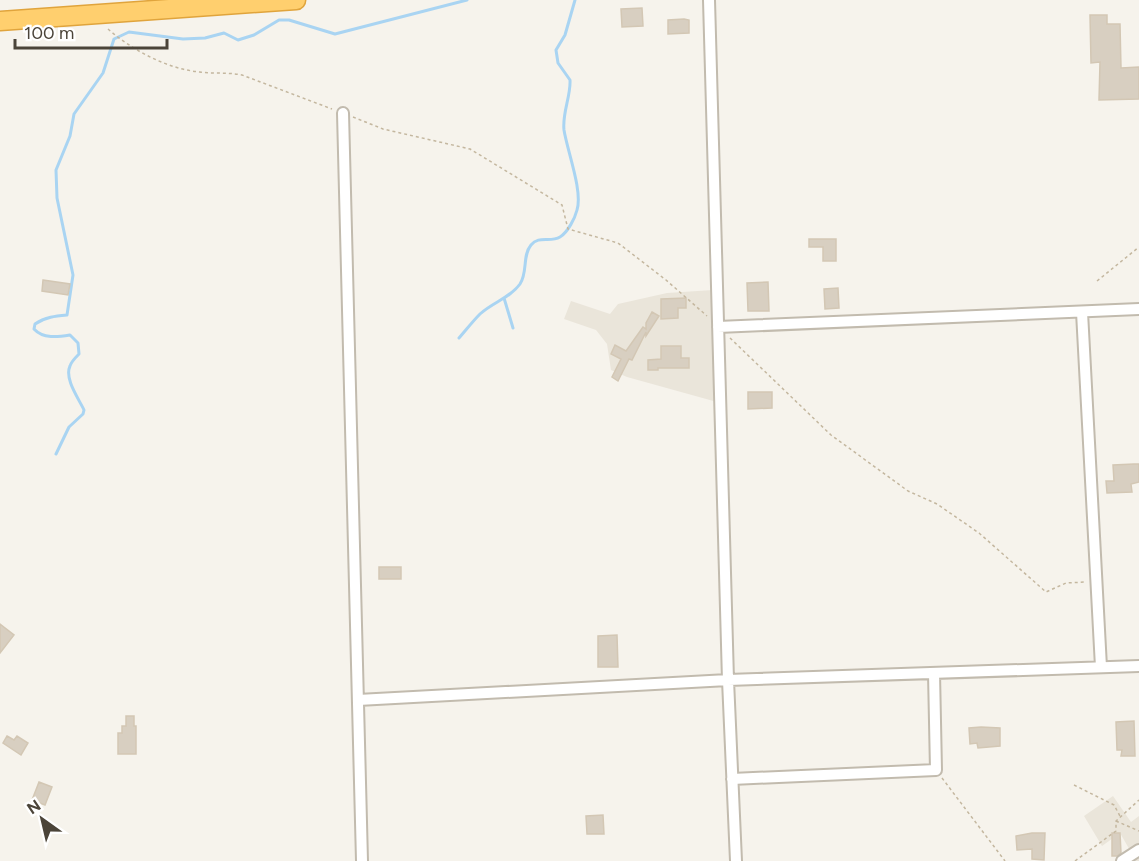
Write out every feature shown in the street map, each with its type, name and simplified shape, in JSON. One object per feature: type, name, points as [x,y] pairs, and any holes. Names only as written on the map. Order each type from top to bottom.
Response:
[{"type":"highway","points":[[0,21],[296,0]]},
{"type":"street","points":[[709,0],[728,680],[736,861]]},
{"type":"street","points":[[343,113],[362,861]]},
{"type":"street","points":[[718,327],[1139,309]]},
{"type":"street","points":[[1082,312],[1101,667]]},
{"type":"street","points":[[358,700],[728,680],[1139,666]]},
{"type":"street","points":[[732,779],[936,770],[934,673]]},
{"type":"street","points":[[1122,861],[1139,850]]},
{"type":"path","points":[[109,29],[136,49],[169,65],[200,72],[227,72],[242,75],[383,129],[470,149],[562,205],[568,229],[618,243],[666,280],[831,435],[908,491],[937,504],[979,533],[1046,592],[1066,584],[1096,581]]},
{"type":"path","points":[[1097,281],[1139,247]]},
{"type":"path","points":[[936,770],[1005,861]]},
{"type":"path","points":[[1074,785],[1114,806],[1121,816]]},
{"type":"path","points":[[1075,861],[1116,831],[1116,821],[1139,800]]},
{"type":"path","points":[[1116,821],[1139,831]]},
{"type":"shaded area","points":[[713,290],[717,402],[627,377],[611,370],[607,344],[596,330],[564,319],[571,301],[610,314],[618,304],[667,293]]},
{"type":"shaded area","points":[[1113,796],[1131,822],[1139,816],[1139,861],[1120,861],[1131,852],[1120,833],[1102,846],[1084,816]]},
{"type":"building","points":[[642,8],[643,26],[622,27],[621,9]]},
{"type":"building","points":[[1090,15],[1107,15],[1107,24],[1120,24],[1121,68],[1139,67],[1139,99],[1099,100],[1100,62],[1091,63]]},
{"type":"building","points":[[668,20],[689,20],[689,33],[668,34]]},
{"type":"building","points":[[809,239],[836,239],[836,261],[823,261],[823,247],[809,247]]},
{"type":"building","points":[[43,280],[70,284],[68,295],[42,291]]},
{"type":"building","points":[[768,282],[769,311],[748,311],[747,283]]},
{"type":"building","points":[[838,288],[839,308],[825,309],[824,289]]},
{"type":"building","points":[[686,298],[686,308],[678,308],[678,318],[661,319],[661,299]]},
{"type":"building","points":[[652,312],[659,316],[646,336],[646,332],[618,381],[612,377],[621,359],[611,354],[615,345],[626,351],[643,327],[646,329],[646,323]]},
{"type":"building","points":[[661,346],[681,346],[681,358],[689,358],[689,368],[648,370],[648,360],[661,359]]},
{"type":"building","points":[[748,392],[772,392],[772,408],[748,409]]},
{"type":"building","points":[[1139,464],[1139,482],[1131,484],[1132,492],[1107,493],[1106,481],[1114,481],[1113,465]]},
{"type":"building","points":[[379,567],[401,567],[401,579],[379,579]]},
{"type":"building","points":[[0,624],[14,635],[0,653]]},
{"type":"building","points":[[617,635],[618,667],[598,667],[598,636]]},
{"type":"building","points":[[126,716],[134,716],[136,754],[118,754],[118,733],[122,733],[122,726],[126,726]]},
{"type":"building","points":[[1134,721],[1135,756],[1121,756],[1122,750],[1117,750],[1116,722]]},
{"type":"building","points":[[969,728],[1000,728],[1000,746],[978,748],[977,743],[970,744]]},
{"type":"building","points":[[7,736],[14,740],[17,736],[28,743],[21,755],[3,743]]},
{"type":"building","points":[[39,782],[52,787],[45,805],[32,800]]},
{"type":"building","points":[[603,815],[604,834],[587,834],[586,816]]},
{"type":"building","points":[[1045,833],[1044,860],[1032,859],[1032,849],[1017,850],[1016,836]]},
{"type":"building","points":[[1112,833],[1120,833],[1121,853],[1117,856],[1112,856]]},
{"type":"waterway","points":[[56,454],[69,427],[83,414],[84,410],[69,377],[71,364],[79,354],[78,343],[70,335],[46,336],[34,329],[35,324],[43,320],[67,315],[73,275],[57,198],[56,170],[70,136],[74,114],[103,73],[114,39],[129,32],[183,39],[205,38],[224,33],[238,40],[254,35],[279,20],[289,20],[335,34],[467,0]]},
{"type":"waterway","points":[[459,338],[480,314],[520,284],[528,249],[531,245],[538,240],[556,239],[563,235],[576,213],[578,192],[564,130],[570,80],[558,63],[556,50],[565,35],[575,0]]},
{"type":"waterway","points":[[504,298],[513,328]]}]
